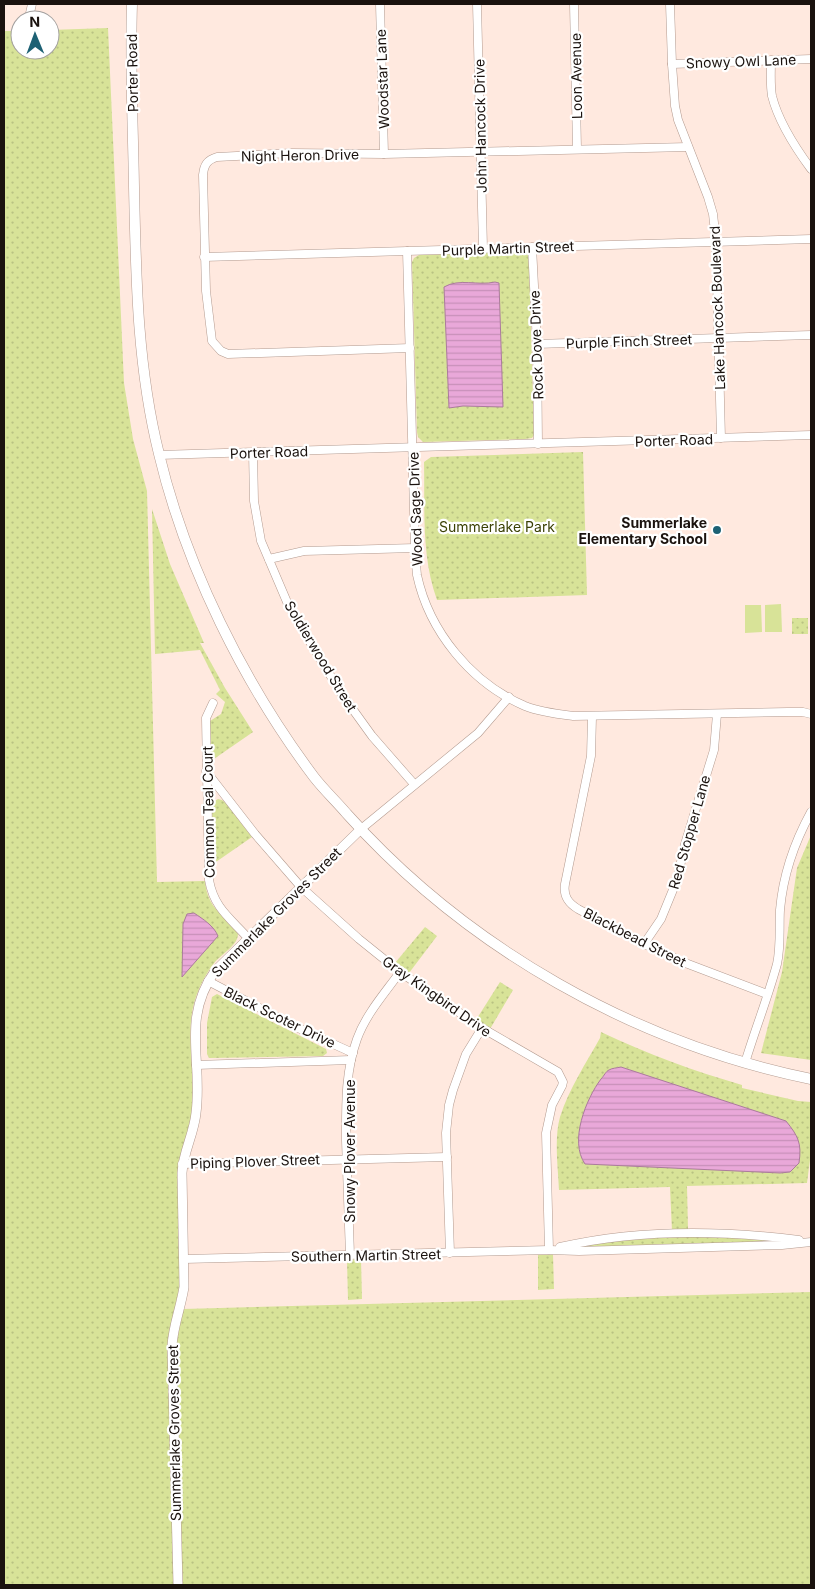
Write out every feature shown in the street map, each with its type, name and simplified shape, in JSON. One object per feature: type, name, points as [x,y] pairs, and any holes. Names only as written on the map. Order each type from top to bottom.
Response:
[{"type":"main road","name":"Porter Road","points":[[130,4],[136,300],[144,378],[159,455]]},
{"type":"main road","points":[[159,455],[176,516],[198,573],[231,644],[254,687],[315,778],[360,829],[427,892],[476,932],[544,975],[597,1005],[692,1045],[744,1063],[811,1079]]},
{"type":"street","name":"Woodstar Lane","points":[[380,4],[384,154]]},
{"type":"street","name":"John Hancock Drive","points":[[477,4],[483,248]]},
{"type":"street","name":"Loon Avenue","points":[[574,4],[578,149]]},
{"type":"street","name":"Lake Hancock Boulevard","points":[[670,4],[673,93],[678,120],[713,214],[716,242],[721,438]]},
{"type":"street","name":"Snowy Owl Lane","points":[[672,64],[811,59]]},
{"type":"street","points":[[771,60],[771,85],[775,104],[794,145],[811,170]]},
{"type":"street","name":"Night Heron Drive","points":[[410,348],[228,354],[221,351],[212,341],[206,292],[203,175],[206,164],[210,159],[292,153],[384,154],[688,147]]},
{"type":"street","name":"Purple Martin Street","points":[[204,257],[811,239]]},
{"type":"street","name":"Rock Dove Drive","points":[[532,247],[537,344],[538,444]]},
{"type":"street","name":"Wood Sage Drive","points":[[407,250],[417,574],[422,592],[441,632],[466,667],[508,697],[525,706],[546,712],[573,716],[788,712],[811,714]]},
{"type":"street","name":"Purple Finch Street","points":[[537,344],[811,335]]},
{"type":"street","name":"Porter Road","points":[[159,455],[811,435]]},
{"type":"street","name":"Soldierwood Street","points":[[253,452],[254,502],[261,541],[298,624],[341,694],[372,736],[414,784]]},
{"type":"street","points":[[268,559],[304,551],[415,548]]},
{"type":"street","name":"Summerlake Groves Street","points":[[178,1585],[172,1346],[174,1328],[183,1298],[182,1164],[196,1113],[196,1012],[202,993],[208,981],[220,966],[360,829],[478,733],[508,697]]},
{"type":"street","name":"Common Teal Court","points":[[213,704],[206,718],[209,880],[211,892],[219,907],[248,938]]},
{"type":"street","name":"Red Stopper Lane","points":[[644,944],[661,919],[677,880],[685,844],[714,750],[717,714]]},
{"type":"street","name":"Blackbead Street","points":[[592,717],[591,756],[565,884],[565,897],[572,906],[644,944],[688,964],[767,994]]},
{"type":"street","name":"Gray Kingbird Drive","points":[[206,771],[255,834],[301,887],[359,939],[400,972],[482,1028],[558,1072],[562,1082],[552,1105],[546,1133],[549,1250]]},
{"type":"street","points":[[744,1063],[777,963],[784,883],[791,856],[798,836],[811,812]]},
{"type":"street","name":"Snowy Plover Avenue","points":[[350,1255],[346,1091],[352,1057],[357,1038],[366,1019],[400,972]]},
{"type":"street","name":"Black Scoter Drive","points":[[208,981],[352,1057]]},
{"type":"street","points":[[450,1253],[447,1157],[448,1119],[453,1090],[466,1054],[482,1028]]},
{"type":"street","points":[[196,1065],[352,1057]]},
{"type":"street","name":"Piping Plover Street","points":[[182,1164],[447,1157]]},
{"type":"street","name":"Southern Martin Street","points":[[549,1250],[608,1239],[673,1233],[754,1234],[811,1242]]},
{"type":"street","name":"Southern Martin Street","points":[[184,1259],[549,1250],[579,1251],[811,1242]]},
{"type":"green space","points":[[108,28],[124,383],[133,439],[147,491],[157,882],[205,881],[209,899],[238,934],[233,946],[215,962],[206,975],[197,995],[192,1014],[192,1111],[178,1171],[183,1309],[811,1292],[811,1585],[4,1585],[4,31],[10,31],[10,60],[60,60],[60,30]]},
{"type":"green space","points":[[527,253],[529,259],[534,435],[532,438],[525,439],[423,442],[418,437],[417,432],[412,262],[414,258],[419,255]]},
{"type":"green space","name":"Summerlake Park","points":[[583,452],[587,595],[437,600],[428,566],[426,549],[424,462],[431,457]]},
{"type":"green space","points":[[152,509],[170,564],[204,643],[200,643],[225,688],[253,732],[211,761],[210,721],[221,714],[225,702],[216,694],[220,690],[200,650],[155,654]]},
{"type":"green space","points":[[781,604],[782,632],[765,632],[765,605]]},
{"type":"green space","points":[[745,605],[761,605],[762,632],[745,633]]},
{"type":"green space","points":[[792,618],[808,618],[808,634],[792,634]]},
{"type":"green space","points":[[218,799],[226,803],[252,837],[213,864],[212,806],[213,802]]},
{"type":"green space","points":[[811,835],[811,1060],[761,1053],[782,972],[797,868]]},
{"type":"green space","points":[[425,927],[437,936],[409,973],[395,963]]},
{"type":"green space","points":[[500,982],[513,990],[490,1029],[476,1020]]},
{"type":"green space","points":[[217,994],[326,1049],[327,1053],[323,1056],[209,1058],[207,1054],[207,1023],[212,997]]},
{"type":"green space","points":[[601,1032],[671,1062],[742,1085],[742,1088],[798,1101],[811,1102],[811,1152],[807,1183],[687,1186],[688,1230],[672,1231],[670,1187],[559,1190],[557,1144],[560,1117],[573,1086],[600,1038]]},
{"type":"green space","points":[[719,1236],[784,1241],[578,1248],[577,1246],[648,1238]]},
{"type":"green space","points":[[553,1254],[554,1289],[538,1290],[538,1255]]},
{"type":"green space","points":[[361,1259],[362,1299],[348,1300],[347,1260]]},
{"type":"shaded area","points":[[456,283],[499,283],[503,407],[463,406],[449,408],[444,287]]},
{"type":"shaded area","points":[[194,913],[211,926],[218,936],[182,977],[183,924],[187,914]]},
{"type":"shaded area","points":[[621,1067],[786,1121],[798,1140],[800,1150],[799,1163],[790,1172],[780,1173],[585,1164],[580,1155],[579,1132],[585,1109],[595,1087],[606,1072]]},
{"type":"place","name":"Summerlake Elementary School","points":[[717,530]]}]
